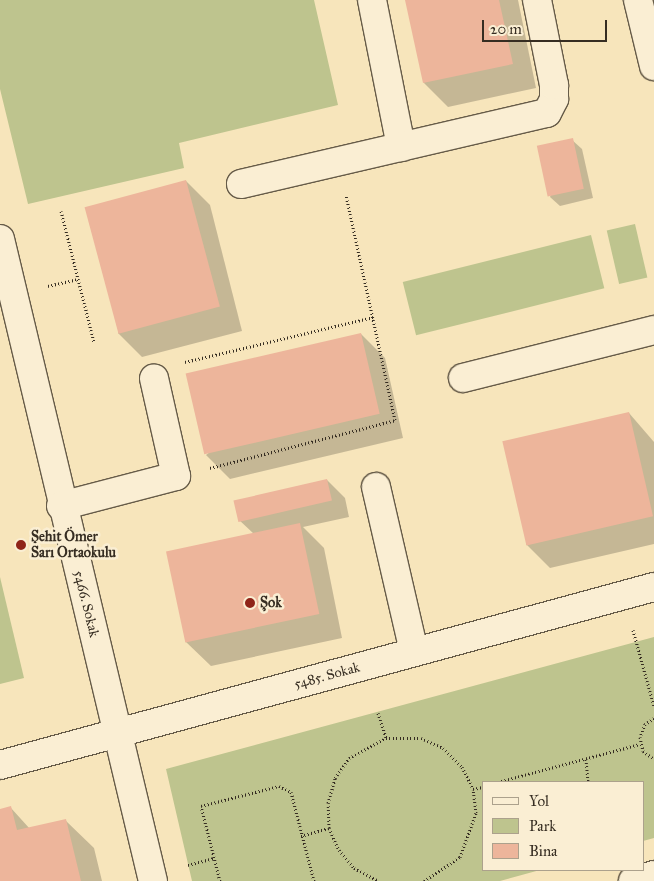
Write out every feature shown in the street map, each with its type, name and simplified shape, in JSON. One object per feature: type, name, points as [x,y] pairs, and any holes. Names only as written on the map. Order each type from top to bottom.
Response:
[{"type":"street","points":[[372,0],[401,147]]},
{"type":"street","points":[[241,184],[539,116],[552,107],[554,85],[537,0]]},
{"type":"street","points":[[638,0],[654,66]]},
{"type":"street","name":"5466. Sokak","points":[[0,239],[61,506],[153,881]]},
{"type":"street","points":[[463,378],[654,330]]},
{"type":"street","points":[[61,506],[176,476],[154,378]]},
{"type":"street","points":[[376,488],[414,652]]},
{"type":"street","name":"5485. Sokak","points":[[0,765],[654,587]]},
{"type":"street","points":[[632,881],[654,875]]},
{"type":"path","points":[[176,476],[392,424],[396,415],[338,161]]},
{"type":"path","points":[[61,211],[94,342]]},
{"type":"path","points":[[48,286],[78,279]]},
{"type":"path","points":[[154,378],[165,367],[374,317]]},
{"type":"path","points":[[624,595],[654,706]]},
{"type":"path","points":[[378,713],[386,738]]},
{"type":"path","points":[[654,718],[641,730],[640,744],[654,760]]},
{"type":"path","points":[[378,881],[354,868],[338,850],[329,828],[328,802],[335,778],[349,758],[386,738],[421,738],[443,748],[462,766],[473,790],[476,813],[460,857],[424,881]]},
{"type":"path","points":[[502,781],[640,744]]},
{"type":"path","points":[[586,759],[588,781]]},
{"type":"path","points":[[220,881],[201,806],[207,802],[287,787],[314,881]]},
{"type":"path","points":[[473,790],[482,787]]},
{"type":"path","points":[[301,836],[329,828]]},
{"type":"path","points":[[188,865],[214,858]]},
{"type":"green space","points":[[0,0],[314,0],[338,105],[179,143],[184,168],[28,204],[0,89]]},
{"type":"green space","points":[[635,224],[647,278],[619,284],[607,231]]},
{"type":"green space","points":[[591,235],[604,288],[416,335],[403,282]]},
{"type":"green space","points":[[0,577],[24,678],[0,684]]},
{"type":"green space","points":[[654,637],[654,838],[644,841],[644,781],[482,781],[482,871],[536,871],[500,881],[192,881],[166,769]]},
{"type":"building","points":[[405,0],[499,0],[513,64],[423,83]]},
{"type":"building","points":[[573,138],[584,189],[548,197],[537,146]]},
{"type":"building","points":[[186,180],[220,307],[118,334],[85,207]]},
{"type":"building","points":[[361,333],[380,414],[204,454],[186,373]]},
{"type":"building","points":[[629,412],[653,516],[526,546],[502,441]]},
{"type":"building","points":[[327,479],[332,500],[238,522],[233,501]]},
{"type":"building","points":[[300,523],[319,614],[185,642],[166,551]]},
{"type":"building","points":[[11,806],[17,830],[66,819],[81,881],[0,881],[0,809]]},
{"type":"place","name":"Şehit Ömer Sarı Ortaokulu","points":[[21,545]]},
{"type":"place","name":"Şok","points":[[250,603]]}]
